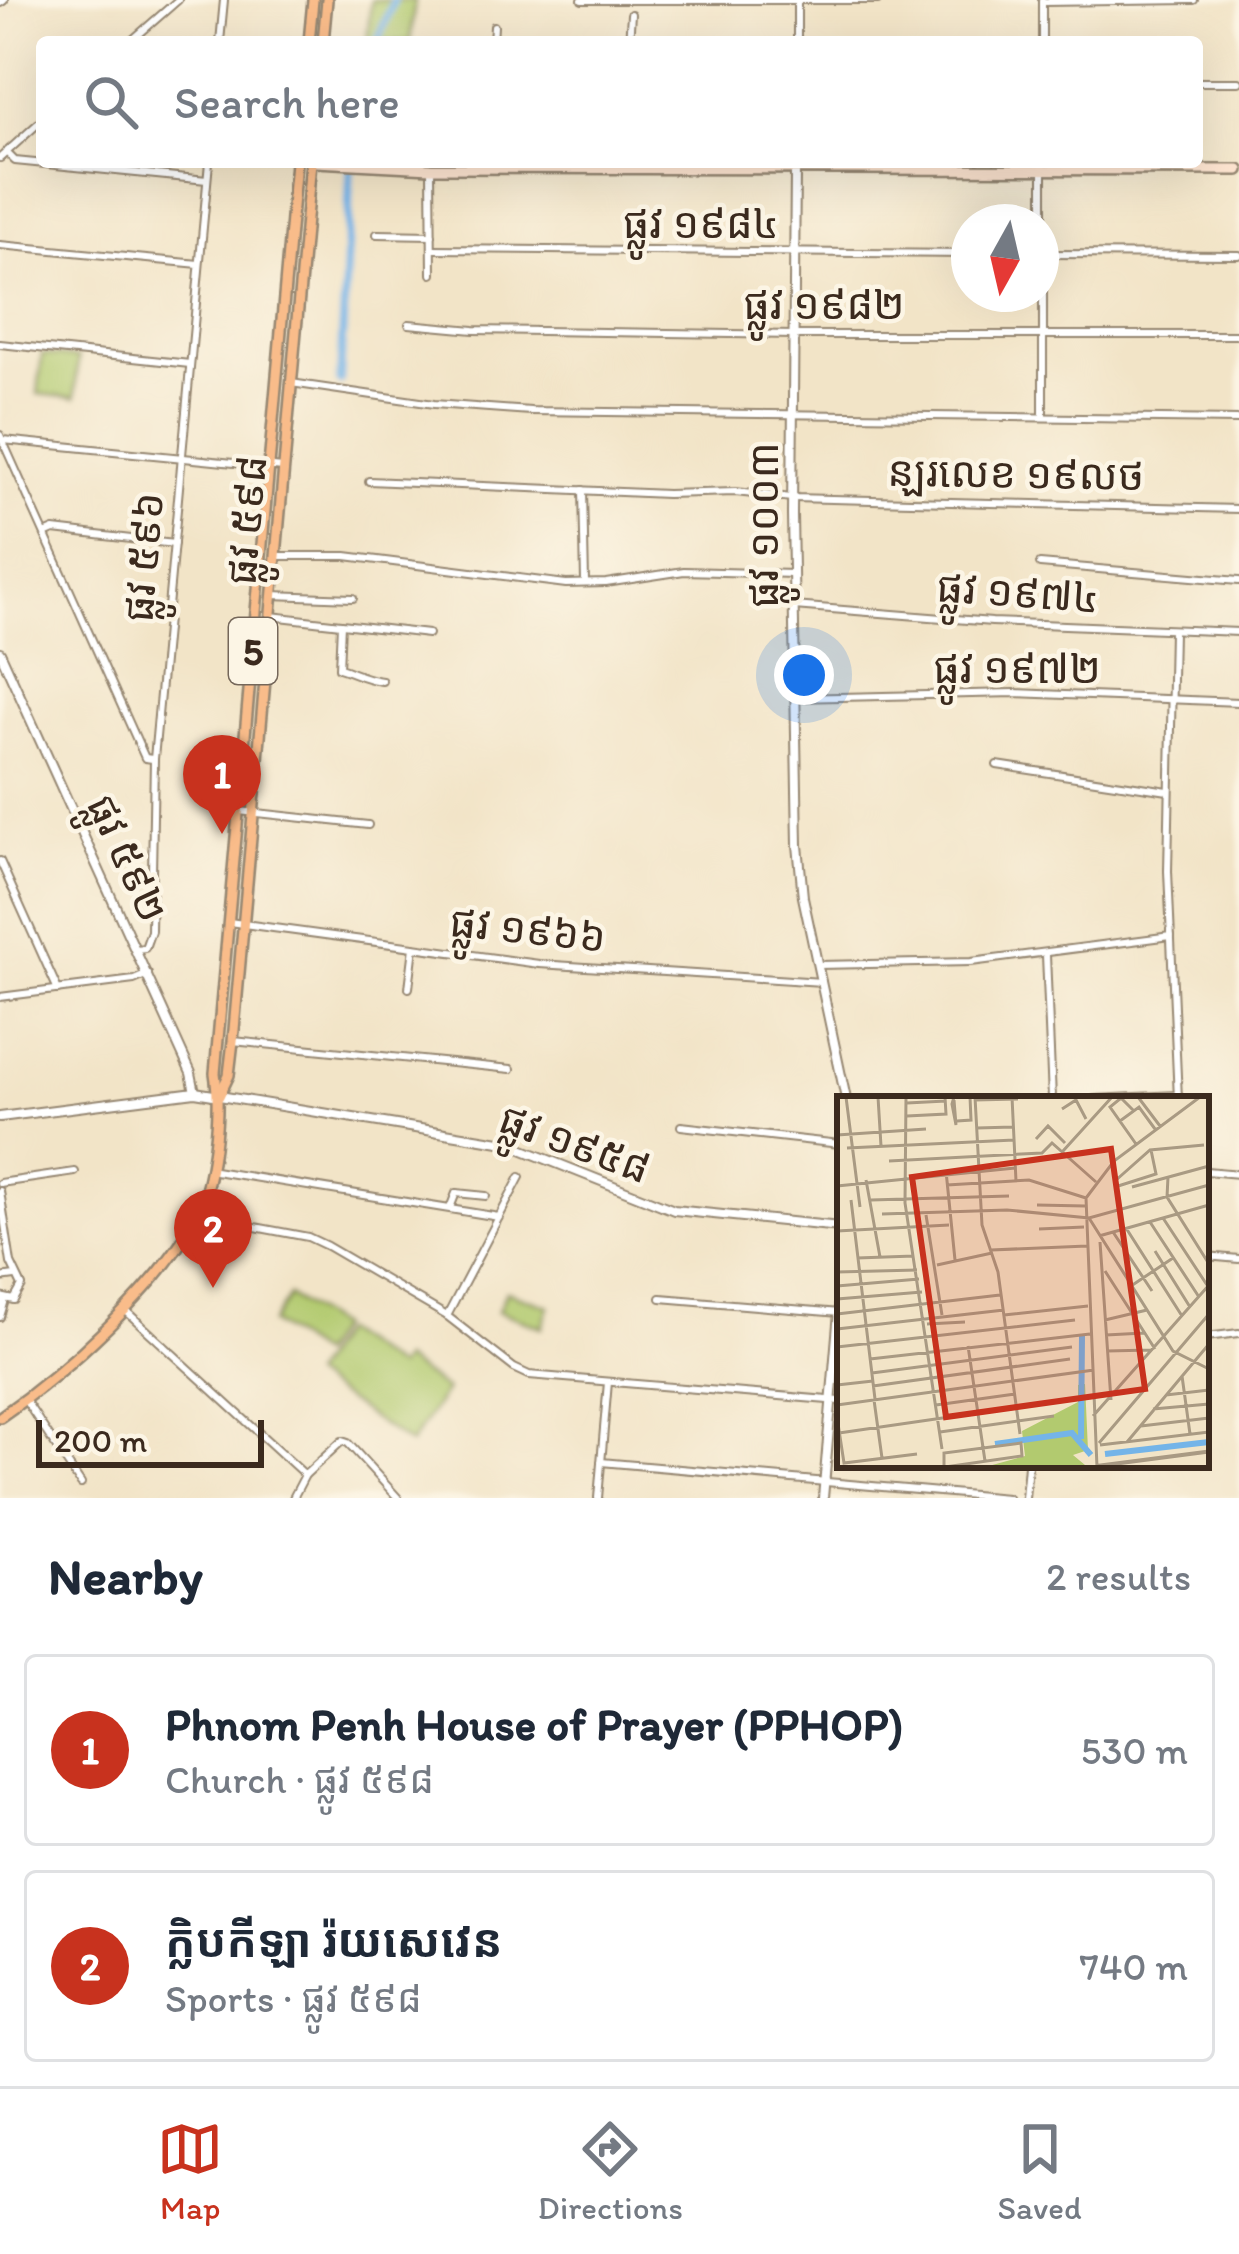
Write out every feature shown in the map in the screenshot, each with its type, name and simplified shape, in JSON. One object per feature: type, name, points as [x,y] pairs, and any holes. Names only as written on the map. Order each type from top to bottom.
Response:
[{"type":"main road","points":[[310,36],[313,0]]},
{"type":"main road","points":[[324,36],[327,0]]},
{"type":"main road","name":"ផ្លូវ ៥៩៨","points":[[0,1417],[25,1400],[123,1309],[172,1253],[197,1216],[209,1170],[219,1096],[229,1075],[244,923],[245,812],[295,168]]},
{"type":"main road","name":"ផ្លូវ ៥៩៨","points":[[219,1096],[214,1073],[271,616],[313,168]]},
{"type":"main road","points":[[1141,168],[1239,170]]},
{"type":"street","points":[[137,36],[178,0]]},
{"type":"street","points":[[221,36],[224,0]]},
{"type":"street","points":[[582,0],[878,0]]},
{"type":"street","points":[[1042,36],[1042,1],[1194,0]]},
{"type":"street","points":[[796,36],[797,1]]},
{"type":"street","points":[[629,36],[631,14]]},
{"type":"street","points":[[493,36],[494,26]]},
{"type":"street","points":[[1203,82],[1239,82]]},
{"type":"street","points":[[36,125],[3,155],[36,163]]},
{"type":"street","points":[[86,168],[207,180]]},
{"type":"street","name":"ផ្លូវ ៥៩៦","points":[[136,949],[145,948],[152,931],[154,759],[208,168]]},
{"type":"street","points":[[431,168],[432,274]]},
{"type":"street","name":"ផ្លូវ ១០០៣","points":[[795,168],[792,498],[800,862],[845,1096]]},
{"type":"street","points":[[1043,168],[1043,204]]},
{"type":"street","points":[[377,234],[432,235]]},
{"type":"street","points":[[0,245],[200,264]]},
{"type":"street","name":"ផ្លូវ ១៩៨៤","points":[[432,249],[951,254]]},
{"type":"street","points":[[1059,254],[1239,255]]},
{"type":"street","points":[[1043,312],[1043,417]]},
{"type":"street","name":"ផ្លូវ ១៩៨២","points":[[409,324],[475,330],[794,335],[1239,335]]},
{"type":"street","points":[[0,344],[190,364]]},
{"type":"street","points":[[291,383],[434,404],[531,411],[1239,420]]},
{"type":"street","points":[[1,439],[284,468]]},
{"type":"street","points":[[1,439],[145,758],[154,759]]},
{"type":"street","name":"ន្ឡរលេខ ១៩លថ","points":[[369,481],[1239,509]]},
{"type":"street","points":[[583,490],[585,584]]},
{"type":"street","points":[[45,534],[55,530],[174,544]]},
{"type":"street","points":[[276,556],[346,556],[585,584],[684,571],[794,574]]},
{"type":"street","points":[[1040,564],[1239,580]]},
{"type":"street","points":[[272,595],[352,598]]},
{"type":"street","name":"ផ្លូវ ១៩៧៤","points":[[794,606],[992,622],[1239,632]]},
{"type":"street","points":[[271,616],[428,634]]},
{"type":"street","points":[[341,624],[339,668],[355,671],[362,679],[382,681]]},
{"type":"street","points":[[1173,631],[1168,791],[1178,1096]]},
{"type":"street","name":"ផ្លូវ ៥៩២","points":[[0,652],[148,974],[195,1092]]},
{"type":"street","name":"ផ្លូវ ១៩៧២","points":[[795,698],[1015,693],[1239,702]]},
{"type":"street","points":[[997,765],[1168,791]]},
{"type":"street","points":[[245,812],[368,825]]},
{"type":"street","points":[[0,861],[58,990]]},
{"type":"street","name":"ផ្លូវ ១៩៦៦","points":[[230,922],[539,964],[822,982]]},
{"type":"street","points":[[818,965],[971,962],[1171,936]]},
{"type":"street","points":[[410,988],[414,946]]},
{"type":"street","points":[[1046,955],[1052,1096]]},
{"type":"street","points":[[0,997],[134,980],[148,974]]},
{"type":"street","points":[[233,1041],[511,1069]]},
{"type":"street","name":"ផ្លូវ ១៩៥៨","points":[[0,1117],[195,1092],[506,1143],[653,1204],[688,1213],[837,1227]]},
{"type":"street","points":[[681,1126],[837,1144]]},
{"type":"street","points":[[209,1170],[499,1216]]},
{"type":"street","points":[[0,1317],[3,1298],[21,1294],[21,1282],[10,1258],[0,1187],[75,1172]]},
{"type":"street","points":[[1209,1172],[1239,1174]]},
{"type":"street","points":[[447,1316],[520,1178]]},
{"type":"street","points":[[450,1208],[456,1193],[486,1196]]},
{"type":"street","points":[[197,1216],[308,1237],[447,1316],[529,1375],[836,1401],[823,1498]]},
{"type":"street","points":[[1209,1256],[1239,1259]]},
{"type":"street","points":[[0,1262],[10,1258]]},
{"type":"street","points":[[0,1278],[15,1276]]},
{"type":"street","points":[[661,1298],[837,1313]]},
{"type":"street","points":[[123,1309],[305,1475]]},
{"type":"street","points":[[1209,1337],[1239,1333]]},
{"type":"street","points":[[598,1498],[608,1382]]},
{"type":"street","points":[[25,1400],[81,1484]]},
{"type":"street","points":[[292,1498],[305,1475],[342,1441],[398,1498]]},
{"type":"street","points":[[601,1462],[1007,1498]]},
{"type":"street","points":[[1025,1498],[1028,1468]]},
{"type":"green space","points":[[371,0],[415,0],[411,36],[368,36]]},
{"type":"green space","points":[[42,354],[78,358],[75,398],[38,394]]},
{"type":"green space","points":[[506,1291],[549,1306],[542,1327],[498,1311]]},
{"type":"green space","points":[[289,1296],[337,1327],[319,1355],[271,1323]]},
{"type":"green space","points":[[340,1331],[396,1368],[402,1360],[446,1390],[410,1444],[310,1376]]},
{"type":"waterway","points":[[379,36],[394,0]]},
{"type":"waterway","points":[[340,381],[351,168]]},
{"type":"place","name":"Phnom Penh House of Prayer (PPHOP)","points":[[222,834]]},
{"type":"place","name":"ក្លិបកីឡា រ៉យសេវេន","points":[[213,1288]]}]
